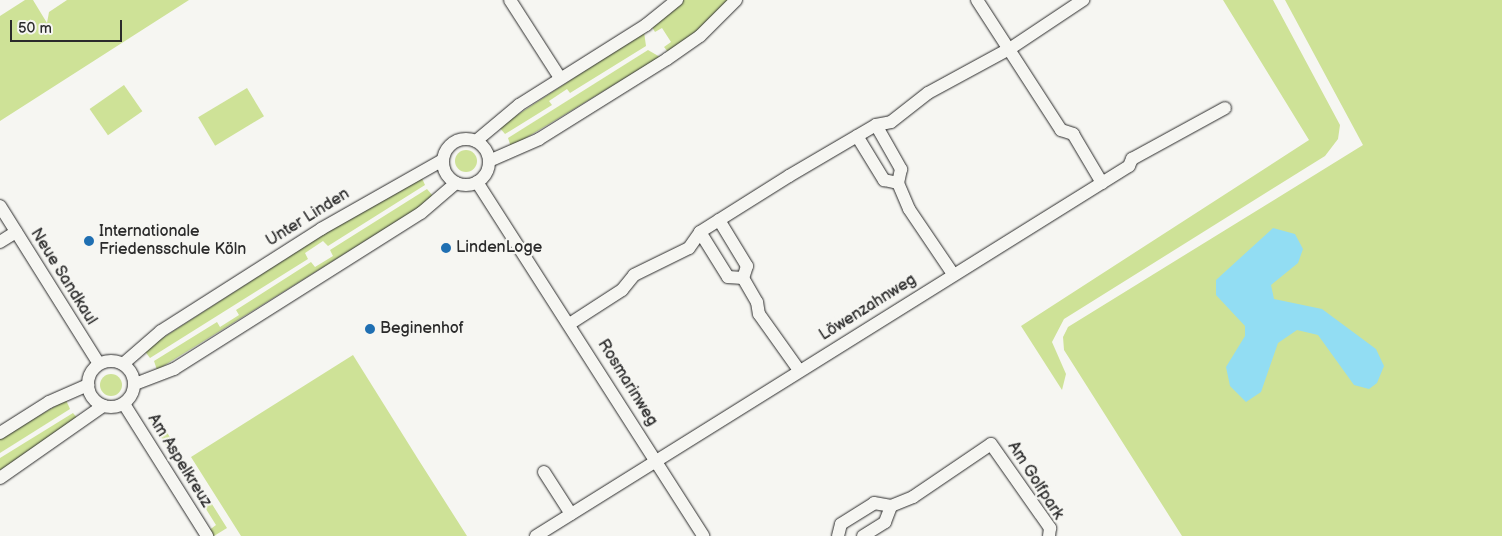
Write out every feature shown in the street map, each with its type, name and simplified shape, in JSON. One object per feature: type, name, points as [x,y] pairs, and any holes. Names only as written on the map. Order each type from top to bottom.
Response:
[{"type":"street","points":[[510,0],[560,78]]},
{"type":"street","points":[[456,183],[446,173],[443,160],[454,142],[476,141],[560,78],[646,25],[677,0]]},
{"type":"street","points":[[0,478],[103,406],[124,404],[134,384],[180,365],[421,213],[456,183],[477,182],[489,162],[540,139],[667,59],[700,36],[736,0]]},
{"type":"street","points":[[977,0],[1011,48],[1061,130],[1073,134],[1102,183]]},
{"type":"street","points":[[571,323],[622,290],[634,276],[689,248],[700,232],[719,220],[876,125],[890,122],[935,89],[1011,48],[1083,0]]},
{"type":"street","name":"Löwenzahnweg","points":[[656,461],[953,274],[1102,183],[1132,160],[1225,108]]},
{"type":"street","points":[[876,125],[901,169],[898,183],[926,238],[935,242],[953,274]]},
{"type":"street","points":[[857,136],[884,180],[898,183]]},
{"type":"street","points":[[476,141],[489,162]]},
{"type":"street","name":"Unter Linden","points":[[123,364],[161,331],[304,239],[443,160]]},
{"type":"street","name":"Rosmarinweg","points":[[477,182],[571,323],[703,536]]},
{"type":"street","name":"Neue Sandkaul","points":[[0,206],[99,364]]},
{"type":"street","points":[[719,220],[747,266],[743,278],[763,321],[799,370]]},
{"type":"street","points":[[0,242],[16,232]]},
{"type":"street","points":[[700,232],[728,277],[743,278]]},
{"type":"street","points":[[0,433],[49,402],[88,385],[99,364],[123,364],[134,384]]},
{"type":"street","points":[[88,385],[92,398],[103,406]]},
{"type":"street","name":"Am Aspelkreuz","points":[[124,404],[206,536]]},
{"type":"street","name":"Am Golfpark","points":[[838,536],[842,524],[874,503],[890,506],[949,476],[960,461],[991,444],[1050,528],[1048,536]]},
{"type":"street","points":[[536,536],[656,461]]},
{"type":"street","points":[[544,472],[571,514]]},
{"type":"street","points":[[863,536],[884,522],[890,506]]},
{"type":"green space","points":[[25,0],[33,0],[47,23],[49,12],[67,0],[189,0],[0,121],[0,16]]},
{"type":"green space","points":[[684,0],[728,0],[711,21],[668,52],[664,47],[671,42],[662,28],[655,32],[652,27]]},
{"type":"green space","points":[[1223,0],[1273,0],[1340,125],[1338,139],[1325,156],[1064,319],[1052,342],[1066,374],[1062,390],[1021,326],[1309,140]]},
{"type":"green space","points":[[1285,0],[1502,0],[1502,536],[1182,536],[1064,350],[1063,337],[1068,327],[1363,145]]},
{"type":"green space","points":[[644,32],[646,46],[570,93],[567,89],[549,101],[552,105],[505,134],[499,127]]},
{"type":"green space","points":[[648,50],[660,57],[511,147],[508,138]]},
{"type":"green space","points":[[124,85],[142,111],[108,135],[90,109]]},
{"type":"green space","points":[[247,88],[264,116],[215,146],[198,117]]},
{"type":"green space","points":[[466,150],[474,153],[477,161],[474,169],[466,172],[458,169],[455,161],[458,153]]},
{"type":"green space","points":[[421,176],[425,185],[328,246],[323,241],[305,253],[308,259],[150,358],[144,350],[401,184]]},
{"type":"green space","points":[[427,189],[433,196],[425,204],[157,370],[154,361],[217,322],[220,327],[239,315],[236,310],[311,262],[315,267],[333,256],[330,250]]},
{"type":"green space","points":[[353,355],[467,536],[241,536],[191,457]]},
{"type":"green space","points":[[111,374],[119,377],[122,385],[119,393],[111,396],[103,393],[100,385],[103,377]]},
{"type":"green space","points":[[66,400],[70,409],[0,453],[0,438]]},
{"type":"green space","points":[[73,413],[78,419],[0,472],[0,458]]},
{"type":"green space","points":[[156,415],[227,528],[214,536],[208,531],[216,525],[149,418]]},
{"type":"water","points":[[1273,228],[1295,234],[1303,249],[1298,263],[1271,285],[1274,299],[1322,309],[1376,349],[1384,366],[1377,383],[1369,389],[1354,385],[1318,335],[1297,330],[1278,343],[1261,392],[1246,402],[1230,386],[1226,367],[1245,336],[1245,326],[1216,295],[1216,280]]},
{"type":"place","name":"Internationale Friedensschule Köln","points":[[89,241]]},
{"type":"place","name":"LindenLoge","points":[[446,248]]},
{"type":"place","name":"Beginenhof","points":[[370,329]]}]
